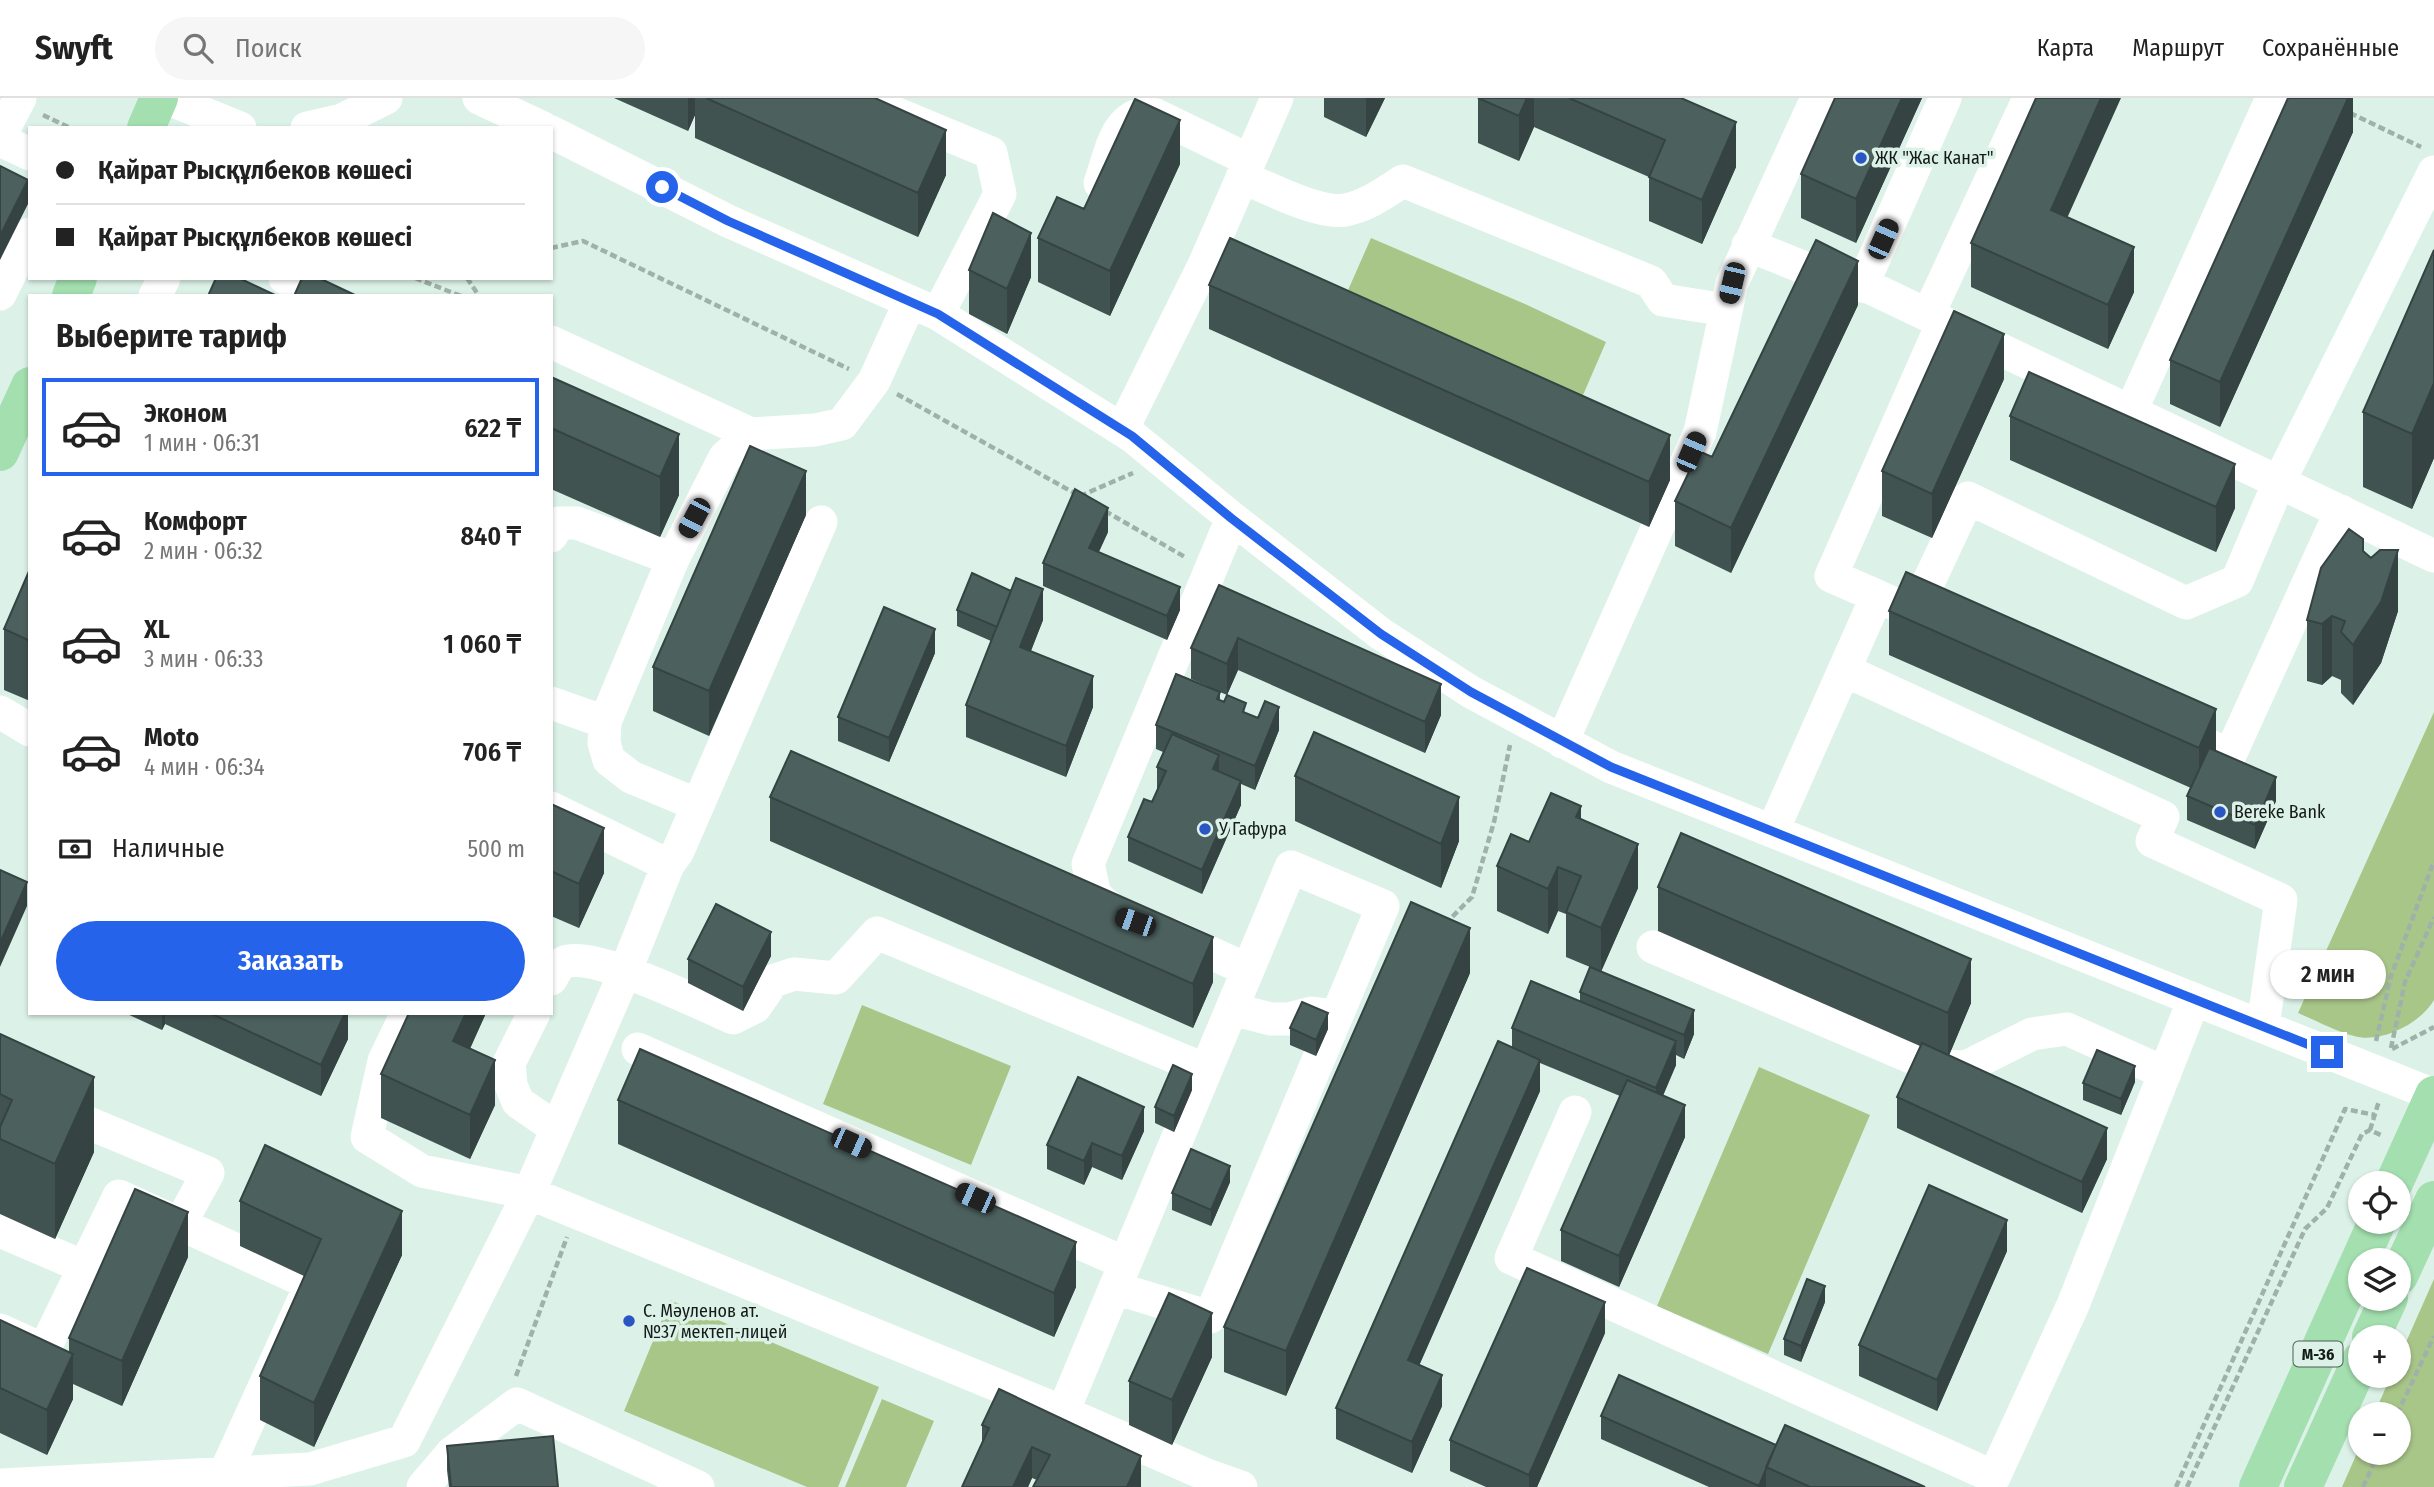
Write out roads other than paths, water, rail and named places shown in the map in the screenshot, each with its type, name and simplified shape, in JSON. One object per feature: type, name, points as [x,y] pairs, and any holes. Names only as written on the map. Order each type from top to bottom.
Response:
[{"type":"main road","points":[[147,126],[159,98]]},
{"type":"main road","points":[[0,452],[26,402]]},
{"type":"main road","points":[[2399,1171],[2434,1095]]},
{"type":"main road","points":[[2411,1250],[2434,1200]]},
{"type":"main road","name":"M-36","points":[[2258,1487],[2372,1234]]},
{"type":"main road","name":"M-36","points":[[2303,1487],[2348,1388]]},
{"type":"street","points":[[20,98],[0,138],[28,153]]},
{"type":"street","points":[[166,98],[233,126]]},
{"type":"street","points":[[316,126],[342,120],[386,98]]},
{"type":"street","points":[[479,98],[539,126]]},
{"type":"street","points":[[553,343],[751,434],[815,430],[842,424],[1000,194],[991,153],[859,98]]},
{"type":"street","points":[[1122,430],[1204,265],[1277,98]]},
{"type":"street","points":[[1562,742],[1670,467],[1700,432],[1732,283],[1818,98]]},
{"type":"street","points":[[1862,286],[1945,98]]},
{"type":"street","points":[[1964,636],[1831,576],[1935,318],[2029,98]]},
{"type":"street","points":[[2131,411],[2272,98]]},
{"type":"street","points":[[1088,212],[1121,126],[1131,116],[1143,113],[1157,115],[1311,206],[1342,211],[1371,202],[1403,181],[1651,282],[1663,300],[1726,310]]},
{"type":"street","points":[[553,133],[728,221],[924,308],[1122,430],[1381,634],[1471,692],[1562,742],[1611,767],[2434,1095]]},
{"type":"street","points":[[1914,613],[1968,498],[2186,603],[2237,580],[2279,482],[2429,160]]},
{"type":"street","points":[[0,295],[28,237]]},
{"type":"street","points":[[1748,245],[1832,279],[1862,286],[1935,318],[2434,556]]},
{"type":"street","points":[[1204,265],[1279,298]]},
{"type":"street","points":[[289,280],[314,294]]},
{"type":"street","points":[[698,805],[631,777],[609,760],[604,743],[605,722],[673,559],[725,457],[751,434]]},
{"type":"street","points":[[2154,721],[2230,755],[2340,511]]},
{"type":"street","points":[[1231,518],[1088,864],[1095,895],[1116,915],[1172,935],[1248,970]]},
{"type":"street","points":[[0,1485],[310,1469],[404,1441],[529,1193],[625,972],[668,864],[678,851],[821,522]]},
{"type":"street","points":[[553,533],[559,523],[577,523],[673,559]]},
{"type":"street","points":[[1773,830],[1877,596]]},
{"type":"street","points":[[1844,670],[2163,817],[2152,841],[2281,900],[2263,1026]]},
{"type":"street","points":[[553,704],[605,722]]},
{"type":"street","points":[[0,712],[28,729]]},
{"type":"street","points":[[553,809],[668,864]]},
{"type":"street","points":[[638,1049],[1120,1276],[1210,1317],[1383,906],[1291,867],[1232,1009],[1206,1070],[1120,1276],[1063,1412]]},
{"type":"street","points":[[553,975],[558,966],[566,961],[625,972],[733,1018],[755,1007],[773,981],[794,974],[836,978],[877,933],[1206,1070]]},
{"type":"street","points":[[1653,947],[1932,1066],[1966,1067],[2032,1034],[2067,1029],[2165,1073]]},
{"type":"street","points":[[1575,1112],[1511,1258],[1994,1476],[2073,1305],[2194,999]]},
{"type":"street","points":[[1232,1009],[1271,1019],[1289,1019],[1312,1013],[1336,1016]]},
{"type":"street","points":[[406,1015],[384,1062],[368,1137],[422,1171],[529,1193],[1063,1412],[1207,1481],[1241,1487]]},
{"type":"street","points":[[533,1015],[509,1063],[511,1084],[518,1102],[557,1129]]},
{"type":"street","points":[[0,1086],[208,1173],[180,1224]]},
{"type":"street","points":[[0,1330],[44,1350],[119,1196],[311,1284],[225,1473]]},
{"type":"street","points":[[0,1231],[84,1267]]},
{"type":"street","points":[[423,1487],[452,1453],[516,1404],[698,1487]]},
{"type":"place","name":"ЖК \"Жас Канат\"","points":[[1861,158]]},
{"type":"place","name":"Bereke Bank","points":[[2220,812]]},
{"type":"place","name":"У Гафура","points":[[1205,829]]},
{"type":"place","name":"С. Мәуленов ат. №37 мектеп-лицей","points":[[629,1321]]}]
